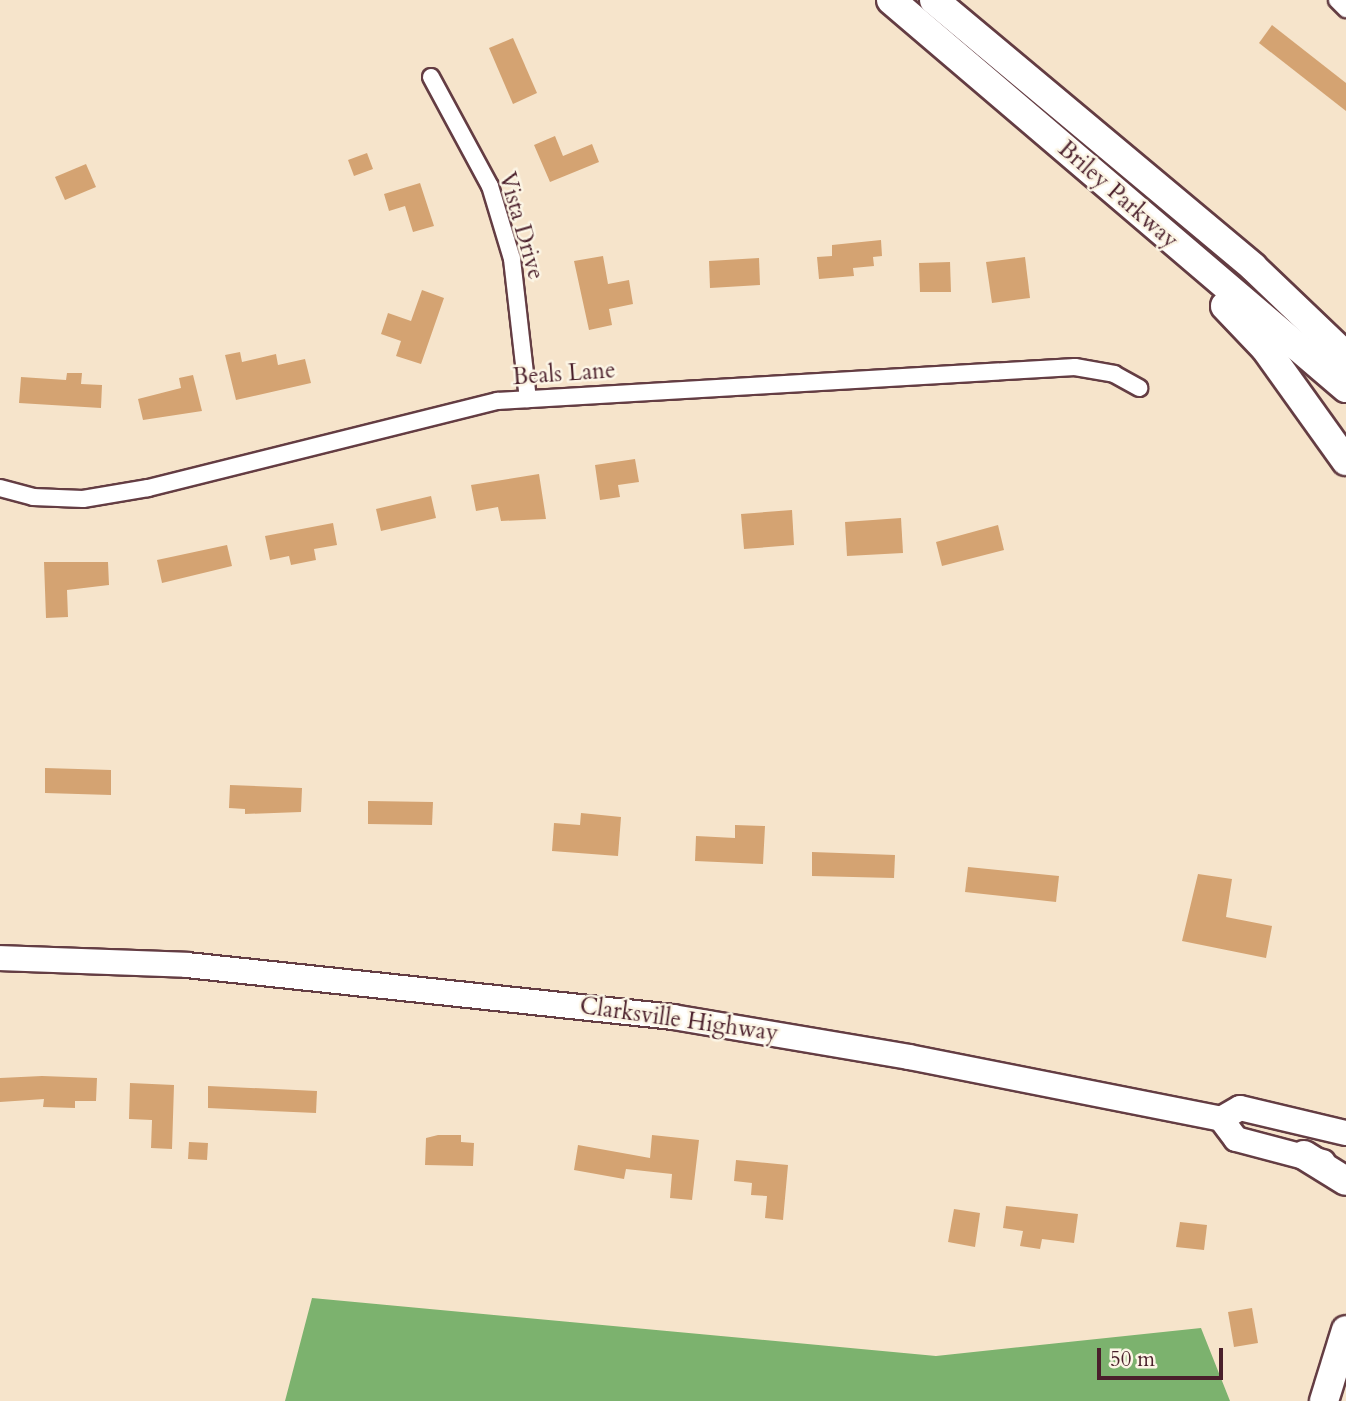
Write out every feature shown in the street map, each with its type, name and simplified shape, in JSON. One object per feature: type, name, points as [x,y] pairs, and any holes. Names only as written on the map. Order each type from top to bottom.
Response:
[{"type":"highway","name":"Briley Parkway","points":[[891,0],[1346,388]]},
{"type":"highway","name":"Briley Parkway","points":[[934,0],[1253,267],[1346,356]]},
{"type":"highway","points":[[1138,212],[1265,348],[1346,461]]},
{"type":"highway","points":[[1304,1155],[1346,1181]]},
{"type":"highway","points":[[1324,1401],[1346,1330]]},
{"type":"main road","name":"Clarksville Highway","points":[[0,958],[187,965],[673,1017],[909,1057],[1221,1119],[1240,1108],[1346,1133]]},
{"type":"main road","points":[[1221,1119],[1236,1139],[1304,1155],[1346,1169]]},
{"type":"street","points":[[1337,0],[1346,9]]},
{"type":"street","name":"Vista Drive","points":[[431,78],[490,186],[508,247],[528,399]]},
{"type":"street","name":"Beals Lane","points":[[0,488],[33,497],[83,499],[138,490],[485,404],[528,399],[1063,368],[1114,374],[1139,388]]},
{"type":"green space","points":[[312,1298],[936,1356],[1201,1328],[1230,1401],[285,1401]]},
{"type":"building","points":[[1272,25],[1346,83],[1346,111],[1259,43]]},
{"type":"building","points":[[513,38],[537,93],[513,104],[489,48]]},
{"type":"building","points":[[555,136],[563,156],[592,144],[599,162],[550,182],[534,145]]},
{"type":"building","points":[[367,153],[373,169],[354,176],[348,160]]},
{"type":"building","points":[[86,164],[96,187],[65,200],[55,177]]},
{"type":"building","points":[[420,183],[434,226],[413,232],[405,206],[389,211],[384,194]]},
{"type":"building","points":[[881,240],[882,256],[873,257],[874,266],[853,268],[854,276],[819,279],[817,257],[832,256],[832,245]]},
{"type":"building","points":[[603,256],[608,284],[629,280],[633,304],[609,309],[612,325],[589,330],[574,261]]},
{"type":"building","points":[[1025,257],[1030,298],[992,303],[986,262]]},
{"type":"building","points":[[759,258],[760,285],[710,288],[709,261]]},
{"type":"building","points":[[950,262],[951,292],[920,292],[919,263]]},
{"type":"building","points":[[422,290],[444,298],[421,364],[396,356],[401,341],[381,334],[388,313],[411,321]]},
{"type":"building","points":[[240,352],[242,362],[276,354],[278,365],[305,359],[311,383],[236,400],[225,355]]},
{"type":"building","points":[[67,373],[82,373],[81,384],[102,385],[101,408],[19,403],[21,377],[66,380]]},
{"type":"building","points":[[193,375],[202,411],[143,420],[138,399],[181,388],[179,378]]},
{"type":"building","points":[[635,459],[639,482],[618,485],[620,497],[600,500],[595,465]]},
{"type":"building","points":[[539,474],[546,519],[501,521],[498,507],[476,511],[471,485]]},
{"type":"building","points":[[431,496],[436,518],[381,531],[376,509]]},
{"type":"building","points":[[792,510],[794,545],[744,549],[741,514]]},
{"type":"building","points":[[901,518],[903,553],[847,556],[845,522]]},
{"type":"building","points":[[333,523],[337,545],[314,549],[316,560],[291,565],[289,556],[270,560],[265,536]]},
{"type":"building","points":[[998,525],[1004,550],[942,566],[936,542]]},
{"type":"building","points":[[227,545],[232,566],[162,583],[157,560]]},
{"type":"building","points":[[44,562],[108,562],[109,585],[67,590],[68,617],[46,618]]},
{"type":"building","points":[[45,768],[111,770],[111,795],[45,793]]},
{"type":"building","points":[[230,785],[302,788],[301,812],[245,814],[245,809],[229,808]]},
{"type":"building","points":[[368,801],[433,802],[432,825],[368,824]]},
{"type":"building","points":[[581,813],[621,817],[618,856],[552,851],[554,823],[580,825]]},
{"type":"building","points":[[735,825],[765,826],[763,864],[695,861],[696,836],[735,838]]},
{"type":"building","points":[[812,852],[895,855],[894,878],[812,876]]},
{"type":"building","points":[[968,867],[1059,876],[1056,902],[965,892]]},
{"type":"building","points":[[1198,874],[1232,879],[1226,917],[1272,926],[1266,958],[1182,941]]},
{"type":"building","points":[[0,1078],[97,1078],[96,1101],[75,1101],[75,1108],[43,1107],[44,1099],[0,1102]]},
{"type":"building","points":[[130,1083],[174,1085],[172,1149],[151,1148],[152,1120],[129,1119]]},
{"type":"building","points":[[208,1086],[317,1091],[316,1113],[208,1108]]},
{"type":"building","points":[[461,1135],[461,1142],[474,1143],[473,1166],[425,1165],[426,1138]]},
{"type":"building","points":[[652,1135],[699,1140],[692,1200],[670,1198],[672,1174],[626,1169],[624,1179],[574,1170],[578,1145],[650,1158]]},
{"type":"building","points":[[189,1142],[208,1143],[207,1160],[188,1159]]},
{"type":"building","points":[[736,1160],[788,1165],[783,1220],[765,1218],[767,1196],[751,1195],[752,1183],[734,1181]]},
{"type":"building","points":[[1006,1206],[1078,1214],[1074,1243],[1042,1239],[1040,1249],[1020,1246],[1023,1231],[1003,1228]]},
{"type":"building","points":[[954,1209],[980,1213],[975,1247],[948,1242]]},
{"type":"building","points":[[1180,1222],[1207,1225],[1204,1250],[1176,1247]]},
{"type":"building","points":[[1252,1308],[1258,1343],[1234,1347],[1228,1312]]}]
